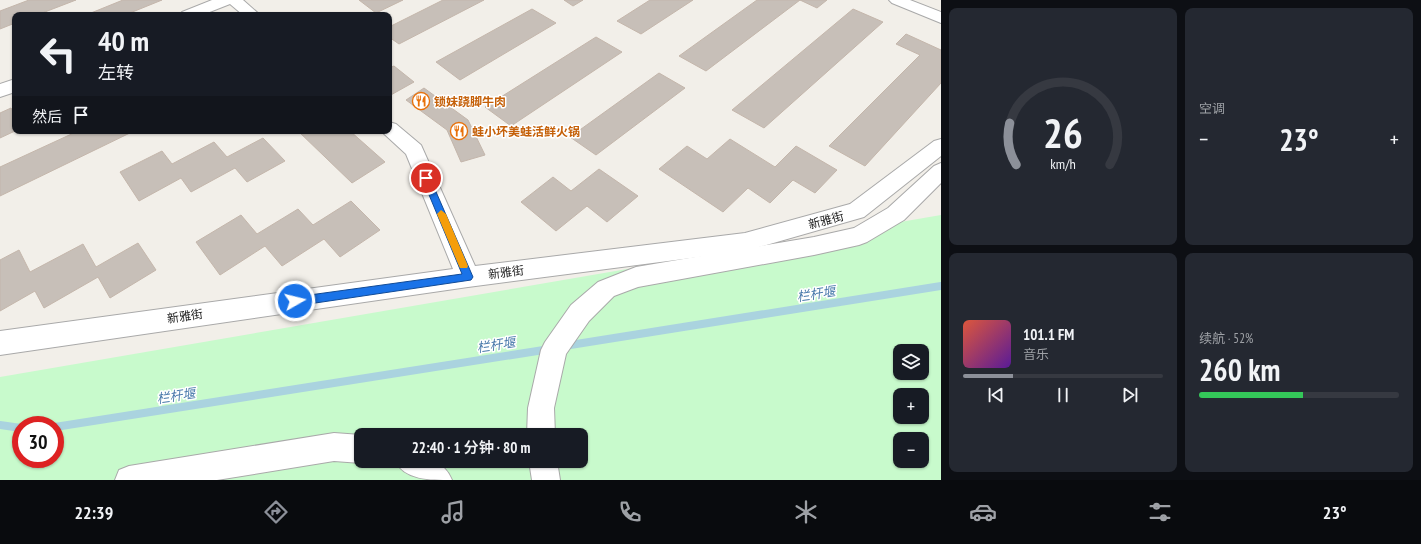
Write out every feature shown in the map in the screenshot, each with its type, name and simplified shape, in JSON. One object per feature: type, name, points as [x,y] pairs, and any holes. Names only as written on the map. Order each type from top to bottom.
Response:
[{"type":"street","points":[[196,12],[226,0]]},
{"type":"street","points":[[234,0],[248,12]]},
{"type":"street","points":[[897,0],[941,18]]},
{"type":"street","points":[[0,91],[12,86]]},
{"type":"street","points":[[392,132],[414,150],[468,277]]},
{"type":"street","name":"新雅街","points":[[0,343],[468,277],[745,242],[857,211],[941,146]]},
{"type":"street","points":[[541,428],[541,408],[554,350],[580,313],[606,288],[636,277],[814,246],[859,236],[896,214],[941,171]]},
{"type":"street","points":[[129,480],[334,447],[354,448]]},
{"type":"street","points":[[420,468],[438,480]]},
{"type":"street","points":[[543,468],[546,480]]},
{"type":"green space","points":[[941,215],[941,480],[0,480],[0,377]]},
{"type":"building","points":[[29,0],[76,0],[45,12],[12,12],[12,24],[0,29],[0,11]]},
{"type":"building","points":[[123,0],[162,0],[132,12],[93,12]]},
{"type":"building","points":[[359,0],[403,0],[378,12],[375,12]]},
{"type":"building","points":[[443,0],[484,0],[399,44],[392,39],[392,26]]},
{"type":"building","points":[[564,0],[583,0],[573,6]]},
{"type":"building","points":[[650,0],[693,0],[641,34],[617,21]]},
{"type":"building","points":[[757,0],[800,0],[706,71],[679,56]]},
{"type":"building","points":[[800,0],[827,0],[817,8]]},
{"type":"building","points":[[532,9],[556,23],[460,80],[436,62]]},
{"type":"building","points":[[853,9],[883,22],[764,128],[732,110]]},
{"type":"building","points":[[906,34],[941,50],[941,83],[865,166],[829,146],[920,55],[896,44]]},
{"type":"building","points":[[596,37],[622,52],[511,126],[485,107]]},
{"type":"building","points":[[394,66],[414,82],[392,94],[392,67]]},
{"type":"building","points":[[659,73],[685,88],[596,155],[570,137]]},
{"type":"building","points":[[424,88],[468,120],[485,155],[461,162],[447,130],[406,100]]},
{"type":"building","points":[[11,108],[12,110],[12,132],[0,138],[0,113]]},
{"type":"building","points":[[72,134],[128,134],[0,196],[0,167]]},
{"type":"building","points":[[301,134],[353,134],[385,162],[352,183]]},
{"type":"building","points":[[263,138],[285,161],[247,182],[235,168],[191,192],[181,178],[139,201],[120,172],[162,151],[172,164],[214,142],[227,157]]},
{"type":"building","points":[[730,139],[775,167],[796,146],[837,170],[815,193],[793,180],[770,203],[748,188],[723,212],[659,169],[687,146],[707,159]]},
{"type":"building","points":[[599,169],[638,196],[607,222],[587,206],[556,231],[521,202],[553,177],[571,191]]},
{"type":"building","points":[[351,201],[380,230],[340,257],[324,239],[282,266],[265,246],[220,275],[196,242],[241,215],[257,234],[298,209],[313,225]]},
{"type":"building","points":[[138,243],[156,270],[110,298],[98,277],[44,308],[35,291],[0,311],[0,260],[19,250],[30,272],[83,244],[96,267]]},
{"type":"waterway","name":"栏杆堰","points":[[564,346],[941,286]]},
{"type":"waterway","name":"栏杆堰","points":[[64,426],[550,349]]},
{"type":"waterway","name":"栏杆堰","points":[[0,425],[12,427]]},
{"type":"slow traffic","points":[[441,214],[463,266]]},
{"type":"place","name":"锁妹跷脚牛肉","points":[[421,101]]},
{"type":"place","name":"蛙小坏美蛙活鲜火锅","points":[[459,131]]},
{"type":"route","points":[[295,301],[468,277],[426,178]]}]
